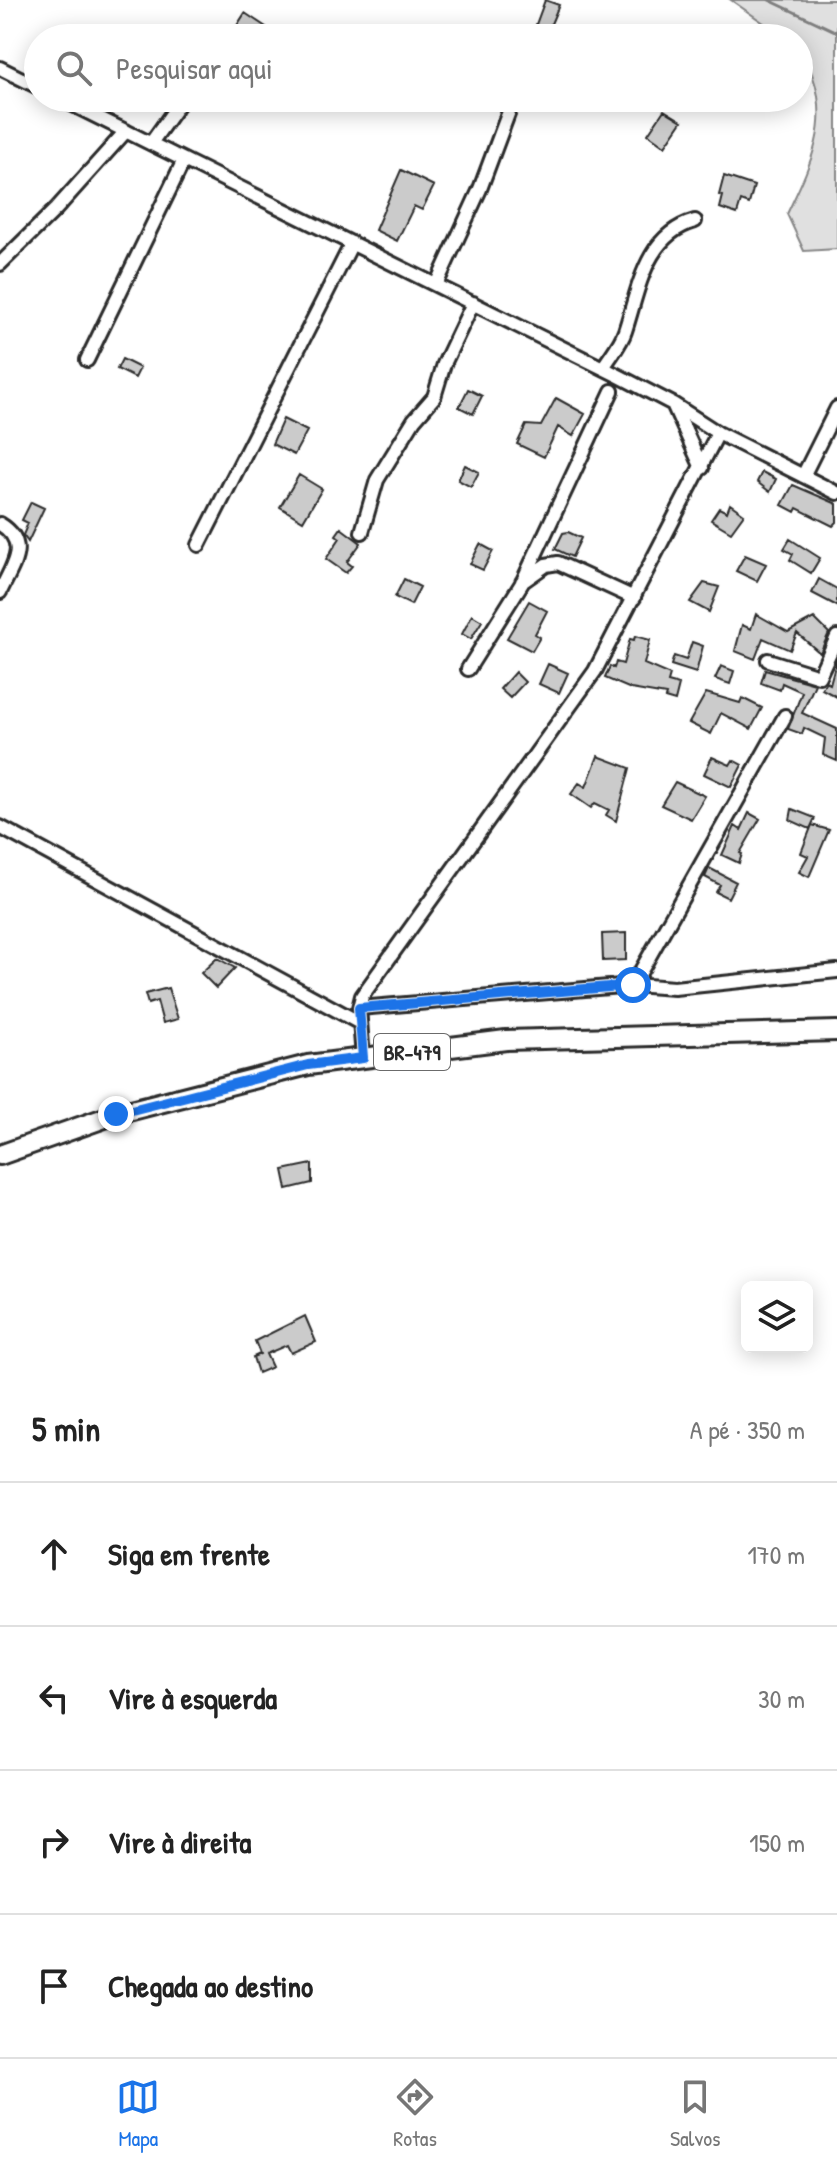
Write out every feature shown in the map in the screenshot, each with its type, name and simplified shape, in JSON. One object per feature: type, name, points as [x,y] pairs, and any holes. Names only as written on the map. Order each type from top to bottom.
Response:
[{"type":"main road","name":"BR-479","points":[[0,1155],[116,1114],[308,1065],[506,1040],[837,1031]]},
{"type":"street","points":[[0,68],[24,80]]},
{"type":"street","points":[[87,112],[603,368],[673,404],[718,433],[837,493]]},
{"type":"street","points":[[151,143],[173,112]]},
{"type":"street","points":[[436,285],[480,189],[509,112]]},
{"type":"street","points":[[0,264],[56,209],[126,131]]},
{"type":"street","points":[[87,360],[184,160]]},
{"type":"street","points":[[603,368],[624,334],[643,268],[669,235],[683,224],[695,221]]},
{"type":"street","points":[[199,545],[352,243]]},
{"type":"street","points":[[362,532],[377,480],[414,420],[434,397],[444,364],[473,303]]},
{"type":"street","points":[[468,669],[522,583],[612,391]]},
{"type":"street","points":[[673,404],[702,468]]},
{"type":"street","points":[[803,476],[837,408]]},
{"type":"street","points":[[363,1058],[359,1008],[362,996],[595,671],[718,433]]},
{"type":"street","points":[[0,524],[13,532],[18,552],[0,592]]},
{"type":"street","points":[[522,583],[546,565],[558,563],[634,598]]},
{"type":"street","points":[[768,660],[819,676],[837,637]]},
{"type":"street","points":[[633,985],[785,716]]},
{"type":"street","points":[[0,827],[360,1023]]},
{"type":"street","points":[[359,1008],[633,985],[674,988],[837,971]]},
{"type":"shaded area","points":[[731,0],[837,0],[837,249],[804,251],[787,214],[809,164],[818,130],[818,95],[813,77],[813,24],[765,24]]},
{"type":"building","points":[[545,0],[559,5],[551,24],[536,24]]},
{"type":"building","points":[[245,13],[262,24],[238,24]]},
{"type":"building","points":[[663,112],[682,121],[665,146],[648,134]]},
{"type":"building","points":[[401,170],[434,186],[422,210],[414,206],[397,241],[375,230]]},
{"type":"building","points":[[724,176],[754,186],[749,204],[741,201],[737,214],[720,208],[723,196],[719,195]]},
{"type":"building","points":[[122,359],[140,368],[135,378],[117,369]]},
{"type":"building","points":[[468,389],[482,396],[473,414],[459,407]]},
{"type":"building","points":[[556,398],[585,414],[573,436],[558,427],[544,457],[517,444],[526,425],[541,426]]},
{"type":"building","points":[[283,419],[307,431],[294,455],[272,444]]},
{"type":"building","points":[[465,465],[479,472],[471,487],[458,480]]},
{"type":"building","points":[[762,472],[776,479],[770,492],[757,482]]},
{"type":"building","points":[[299,475],[322,489],[303,521],[280,507]]},
{"type":"building","points":[[793,485],[837,504],[837,522],[833,526],[797,508],[795,512],[782,505]]},
{"type":"building","points":[[31,502],[44,508],[28,542],[23,535],[28,523],[22,520]]},
{"type":"building","points":[[730,504],[744,514],[731,532],[711,520],[719,508],[727,512]]},
{"type":"building","points":[[341,528],[361,543],[347,562],[352,566],[346,573],[326,559],[340,538],[336,535]]},
{"type":"building","points":[[563,533],[581,538],[572,557],[555,549]]},
{"type":"building","points":[[790,539],[820,558],[811,573],[790,560],[793,554],[784,549]]},
{"type":"building","points":[[480,544],[493,551],[483,570],[470,564]]},
{"type":"building","points":[[745,555],[766,564],[757,581],[736,571]]},
{"type":"building","points":[[404,579],[420,587],[411,605],[395,597]]},
{"type":"building","points":[[819,579],[837,589],[837,606],[812,593]]},
{"type":"building","points":[[704,583],[719,587],[709,612],[690,602]]},
{"type":"building","points":[[529,601],[547,611],[535,634],[540,637],[532,651],[507,638]]},
{"type":"building","points":[[756,614],[788,632],[814,618],[829,633],[820,653],[797,633],[790,650],[763,638],[755,659],[735,651],[742,625],[751,629]]},
{"type":"building","points":[[472,615],[482,621],[471,639],[462,634]]},
{"type":"building","points":[[635,636],[650,640],[644,664],[670,675],[668,682],[679,685],[675,701],[665,698],[666,695],[631,689],[605,678],[610,666],[614,668],[616,662],[623,664],[630,639],[634,640]]},
{"type":"building","points":[[692,642],[703,646],[696,673],[671,665],[674,656],[686,660]]},
{"type":"building","points":[[837,658],[837,697],[822,689],[826,682],[830,684]]},
{"type":"building","points":[[548,664],[568,673],[559,693],[539,684]]},
{"type":"building","points":[[721,666],[734,671],[730,684],[715,679]]},
{"type":"building","points":[[765,670],[815,684],[802,713],[837,729],[837,761],[823,755],[825,738],[804,728],[802,734],[788,729],[802,692],[782,683],[780,690],[761,683]]},
{"type":"building","points":[[515,672],[525,682],[510,698],[500,689]]},
{"type":"building","points":[[706,693],[740,703],[742,698],[762,708],[751,729],[721,713],[711,734],[689,723]]},
{"type":"building","points":[[598,756],[630,768],[616,821],[606,815],[609,810],[595,803],[591,808],[571,794],[579,783],[586,787]]},
{"type":"building","points":[[712,757],[730,765],[733,760],[742,765],[731,787],[704,774]]},
{"type":"building","points":[[675,782],[705,796],[691,819],[661,805]]},
{"type":"building","points":[[792,809],[815,818],[810,829],[790,820]]},
{"type":"building","points":[[749,813],[760,819],[740,853],[739,863],[722,855],[735,826],[741,830]]},
{"type":"building","points":[[812,825],[829,830],[809,877],[799,872],[808,856],[801,853]]},
{"type":"building","points":[[709,868],[736,882],[728,898],[716,892],[720,885],[705,877]]},
{"type":"building","points":[[626,933],[626,960],[603,961],[602,934]]},
{"type":"building","points":[[217,958],[235,968],[216,988],[201,973]]},
{"type":"building","points":[[168,988],[178,1019],[163,1023],[157,1001],[148,1004],[145,994]]},
{"type":"building","points":[[312,1164],[312,1183],[287,1189],[283,1170]]},
{"type":"building","points":[[305,1316],[316,1342],[291,1353],[287,1345],[266,1354],[272,1367],[258,1373],[253,1357],[260,1354],[255,1341]]},
{"type":"waterway","points":[[769,0],[837,32]]},
{"type":"route","points":[[116,1114],[308,1065],[363,1058],[359,1008],[633,985]]}]
